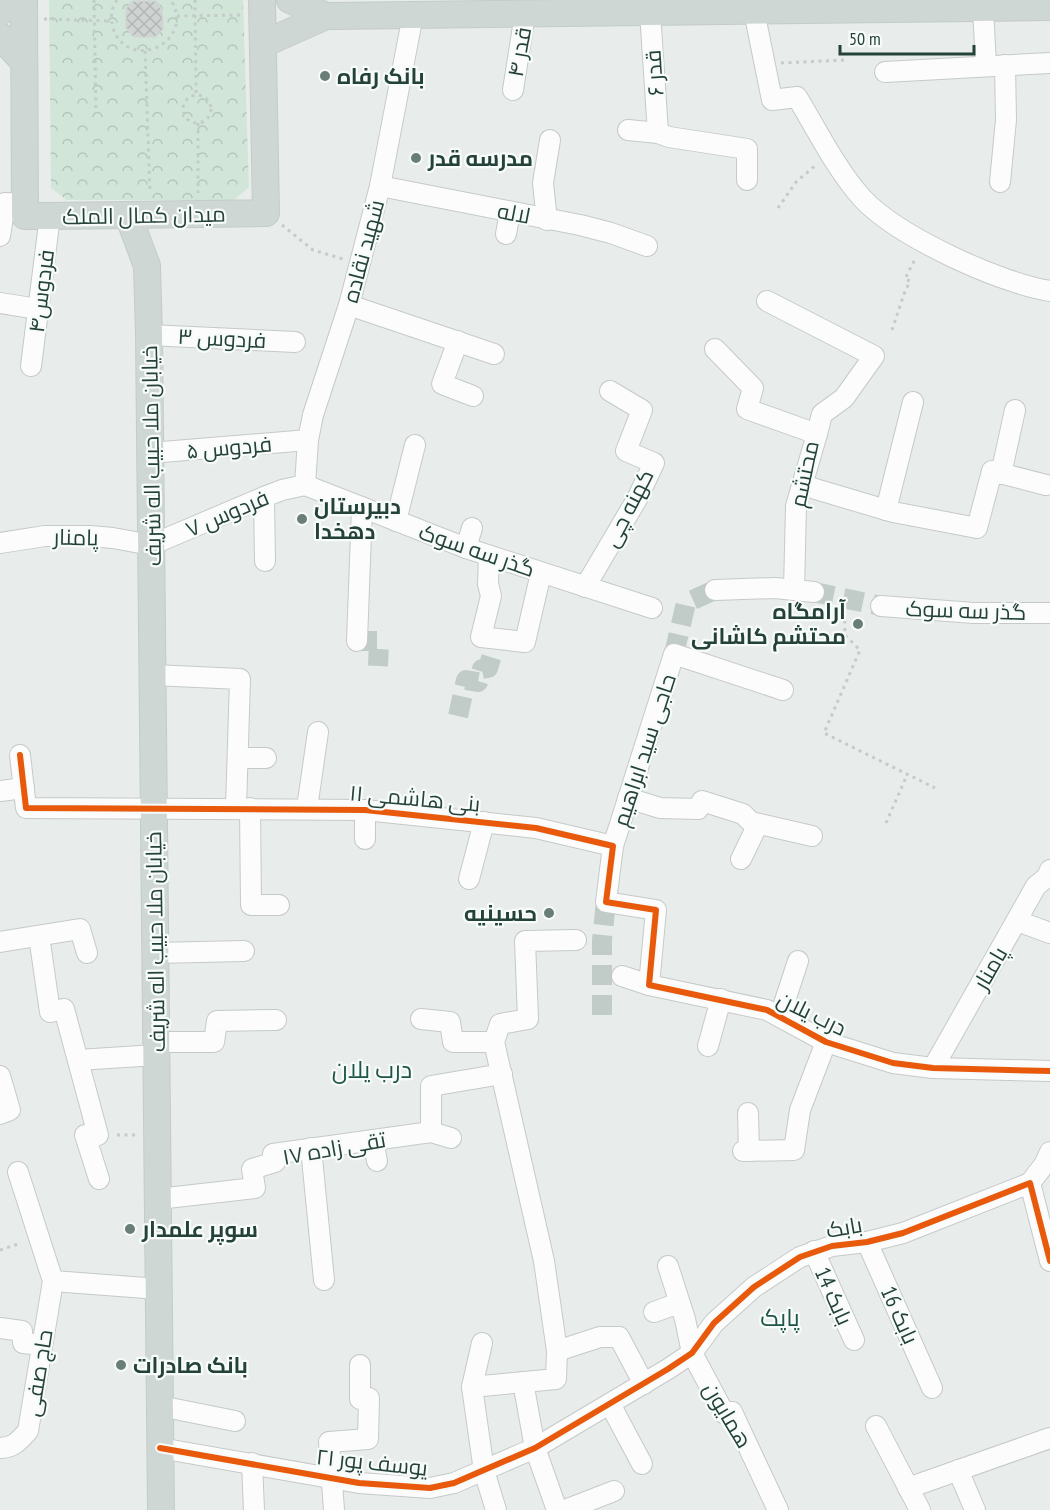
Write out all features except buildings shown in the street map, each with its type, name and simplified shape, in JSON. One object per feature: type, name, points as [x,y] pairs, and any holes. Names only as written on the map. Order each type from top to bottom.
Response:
[{"type":"main road","points":[[290,0],[326,16]]},
{"type":"main road","points":[[263,44],[326,16],[375,8],[413,15],[497,7],[525,14],[650,12],[728,6],[754,11],[991,5],[1050,7]]},
{"type":"main road","points":[[262,7],[266,213]]},
{"type":"main road","points":[[15,8],[24,62],[25,204]]},
{"type":"main road","points":[[0,36],[24,62]]},
{"type":"main road","name":"میدان کمال الملک","points":[[25,204],[25,216],[266,213]]},
{"type":"main road","name":"خیابان ملا حبیب اله شریف","points":[[147,214],[161,1510]]},
{"type":"main road","name":"خیابان ملا حبیب اله شریف","points":[[147,214],[147,266]]},
{"type":"street","points":[[991,5],[996,66],[1006,120],[1000,182]]},
{"type":"street","points":[[754,11],[772,100],[797,97],[846,177],[868,204],[925,241],[977,267],[1020,284],[1050,291]]},
{"type":"street","name":"قدر ۶","points":[[650,12],[658,133]]},
{"type":"street","name":"قدر ۴","points":[[513,90],[525,14]]},
{"type":"street","name":"شهید نقاده","points":[[305,485],[308,440],[313,415],[349,305],[380,186],[413,15]]},
{"type":"street","points":[[885,72],[1050,63]]},
{"type":"street","points":[[628,130],[747,149],[747,180]]},
{"type":"street","points":[[548,220],[543,183],[550,140]]},
{"type":"street","name":"لاله","points":[[380,186],[611,233],[647,246]]},
{"type":"street","points":[[0,236],[5,203],[25,204]]},
{"type":"street","points":[[506,234],[510,212]]},
{"type":"street","name":"فردوس۴","points":[[31,366],[50,216]]},
{"type":"street","points":[[767,301],[874,356],[844,398],[822,414],[818,434]]},
{"type":"street","points":[[0,303],[38,309]]},
{"type":"street","points":[[349,305],[494,354]]},
{"type":"street","name":"فردوس ۳","points":[[149,335],[295,342]]},
{"type":"street","points":[[458,341],[442,384],[473,396]]},
{"type":"street","name":"محتشم","points":[[716,349],[753,388],[747,409],[818,434],[795,506],[794,590]]},
{"type":"street","name":"کهنه چی","points":[[585,587],[637,500],[654,463],[626,451],[642,410],[610,391]]},
{"type":"street","points":[[886,510],[913,402]]},
{"type":"street","points":[[1001,474],[1016,410]]},
{"type":"street","name":"فردوس ۵","points":[[150,453],[308,440]]},
{"type":"street","points":[[396,521],[415,445]]},
{"type":"street","points":[[802,485],[886,510],[977,528],[992,471],[1046,485]]},
{"type":"street","name":"گذر سه سوک","points":[[305,485],[466,548],[652,608]]},
{"type":"street","name":"فردوس ۷","points":[[152,545],[264,497],[305,485]]},
{"type":"street","points":[[264,497],[265,561]]},
{"type":"street","points":[[357,640],[362,507]]},
{"type":"street","points":[[466,548],[472,528]]},
{"type":"street","name":"پامنار","points":[[0,543],[45,536],[90,536],[152,545]]},
{"type":"street","points":[[489,556],[488,584],[491,596],[481,637],[525,642],[541,573]]},
{"type":"street","points":[[716,590],[756,587],[814,592]]},
{"type":"street","name":"گذر سه سوک","points":[[881,606],[974,613],[1050,613]]},
{"type":"street","name":"حاجی سید ابراهیم","points":[[613,846],[674,654],[783,690]]},
{"type":"street","points":[[153,675],[240,679],[238,758],[251,905],[279,905]]},
{"type":"street","points":[[307,808],[318,732]]},
{"type":"street","points":[[0,791],[24,788],[21,755]]},
{"type":"street","points":[[238,758],[266,758]]},
{"type":"street","name":"بنی هاشمی ۱۱","points":[[24,788],[26,808],[365,810],[536,828],[613,846]]},
{"type":"street","points":[[628,798],[660,808],[698,809],[702,801],[743,814],[751,822],[812,836]]},
{"type":"street","points":[[365,810],[365,839]]},
{"type":"street","points":[[469,879],[484,822]]},
{"type":"street","points":[[741,859],[758,824]]},
{"type":"street","points":[[613,846],[606,902],[656,910],[649,985]]},
{"type":"street","name":"پامنار","points":[[933,1068],[1036,886],[1047,877],[1050,870]]},
{"type":"street","points":[[1017,921],[1050,933]]},
{"type":"street","points":[[0,942],[80,929],[87,953]]},
{"type":"street","points":[[39,936],[50,1012],[64,1009],[98,1135],[85,1135],[99,1179]]},
{"type":"street","points":[[472,1387],[556,1379],[558,1351],[544,1262],[495,1042],[500,1024],[528,1019],[518,951],[525,940],[576,940]]},
{"type":"street","points":[[155,953],[244,951]]},
{"type":"street","points":[[780,1016],[798,961]]},
{"type":"street","name":"درب یلان","points":[[622,976],[649,985],[751,1005],[780,1016],[826,1041],[893,1063],[933,1068],[1050,1071]]},
{"type":"street","points":[[708,1047],[721,999]]},
{"type":"street","points":[[421,1019],[450,1022],[453,1042],[495,1042]]},
{"type":"street","points":[[78,1060],[214,1042],[217,1021],[276,1020]]},
{"type":"street","points":[[748,1113],[746,1151],[794,1150],[800,1110],[826,1041]]},
{"type":"street","points":[[451,1138],[431,1132],[431,1086],[502,1074]]},
{"type":"street","points":[[0,1076],[10,1110],[0,1114]]},
{"type":"street","name":"تقی زاده ۱۷","points":[[158,1199],[255,1188],[252,1169],[275,1162],[273,1154],[431,1132]]},
{"type":"street","points":[[374,1140],[377,1161]]},
{"type":"street","points":[[311,1148],[324,1280]]},
{"type":"street","points":[[1050,1152],[1044,1166],[1030,1183],[1050,1261]]},
{"type":"street","points":[[18,1172],[53,1281],[159,1289]]},
{"type":"street","name":"بابک","points":[[692,1353],[714,1323],[754,1287],[788,1264],[814,1251],[903,1233],[1030,1183]]},
{"type":"street","name":"بابک 16","points":[[867,1242],[933,1388]]},
{"type":"street","name":"بابک 14","points":[[814,1251],[854,1340]]},
{"type":"street","points":[[668,1266],[685,1319],[692,1353]]},
{"type":"street","name":"حاج صفی","points":[[0,1448],[10,1448],[28,1431],[53,1281]]},
{"type":"street","points":[[654,1312],[679,1303]]},
{"type":"street","points":[[0,1328],[22,1331],[23,1343],[42,1345]]},
{"type":"street","points":[[558,1351],[600,1337],[620,1337],[644,1384]]},
{"type":"street","points":[[482,1343],[472,1387],[484,1471],[496,1510]]},
{"type":"street","name":"یوسف پور ۲۱","points":[[160,1448],[359,1483],[430,1488],[454,1483],[535,1448],[692,1353]]},
{"type":"street","name":"همایون","points":[[692,1353],[724,1413],[732,1412],[778,1510]]},
{"type":"street","points":[[334,1510],[329,1442],[368,1439],[369,1398],[360,1399],[360,1365]]},
{"type":"street","points":[[523,1382],[535,1448],[557,1510]]},
{"type":"street","points":[[610,1404],[642,1464]]},
{"type":"street","points":[[160,1406],[235,1421]]},
{"type":"street","points":[[876,1426],[920,1510]]},
{"type":"street","points":[[908,1488],[1050,1438]]},
{"type":"street","points":[[252,1463],[254,1510]]},
{"type":"street","points":[[958,1470],[975,1510]]},
{"type":"street","points":[[565,1510],[614,1491]]},
{"type":"path","points":[[94,0],[96,113]]},
{"type":"path","points":[[117,0],[111,14],[116,36],[124,44],[145,51],[164,44],[171,36],[176,26],[177,16],[171,0]]},
{"type":"path","points":[[195,0],[196,95]]},
{"type":"path","points":[[177,16],[195,16],[262,7]]},
{"type":"path","points":[[15,8],[111,21]]},
{"type":"path","points":[[145,51],[147,214]]},
{"type":"path","points":[[765,64],[845,60]]},
{"type":"path","points":[[196,95],[208,100],[211,109],[208,118],[198,123],[187,119],[183,111],[188,98],[196,95]]},
{"type":"path","points":[[198,123],[198,214]]},
{"type":"path","points":[[778,208],[796,182],[831,152]]},
{"type":"path","points":[[266,213],[313,250],[360,265]]},
{"type":"path","points":[[892,330],[910,281],[905,279],[925,241]]},
{"type":"path","points":[[844,598],[845,635],[860,650],[824,733],[935,789]]},
{"type":"path","points":[[886,823],[907,775]]},
{"type":"path","points":[[98,1135],[157,1135]]},
{"type":"path","points":[[0,1250],[39,1238]]},
{"type":"green space","points":[[49,0],[243,0],[249,187],[234,200],[67,200],[51,188]]},
{"type":"tunnel","points":[[674,654],[686,603],[715,590]]},
{"type":"tunnel","points":[[814,592],[881,606]]},
{"type":"tunnel","points":[[458,716],[466,680],[478,682],[482,669],[488,668],[497,639]]},
{"type":"tunnel","points":[[357,641],[379,641],[378,666]]},
{"type":"tunnel","points":[[602,1015],[602,940],[606,902]]},
{"type":"cycle path","points":[[20,755],[26,808],[365,810],[536,828],[613,846],[606,902],[656,910],[649,985],[767,1010],[826,1042],[893,1063],[933,1068],[1050,1071]]},
{"type":"cycle path","points":[[160,1448],[359,1483],[430,1488],[454,1483],[535,1448],[668,1369],[692,1353],[714,1323],[754,1287],[800,1257],[832,1246],[867,1242],[903,1233],[1030,1183],[1050,1261]]},
{"type":"place","name":"بانک رفاه","points":[[325,76]]},
{"type":"place","name":"مدرسه قدر","points":[[416,158]]},
{"type":"place","name":"دبیرستان دهخدا","points":[[302,519]]},
{"type":"place","name":"آرامگاه محتشم کاشانی","points":[[858,624]]},
{"type":"place","name":"حسینیه","points":[[549,913]]},
{"type":"place","name":"سوپر علمدار","points":[[130,1229]]},
{"type":"place","name":"بانک صادرات","points":[[121,1365]]},
{"type":"district","name":"درب یلان","points":[[372,1070]]},
{"type":"district","name":"پاپک","points":[[780,1318]]}]
